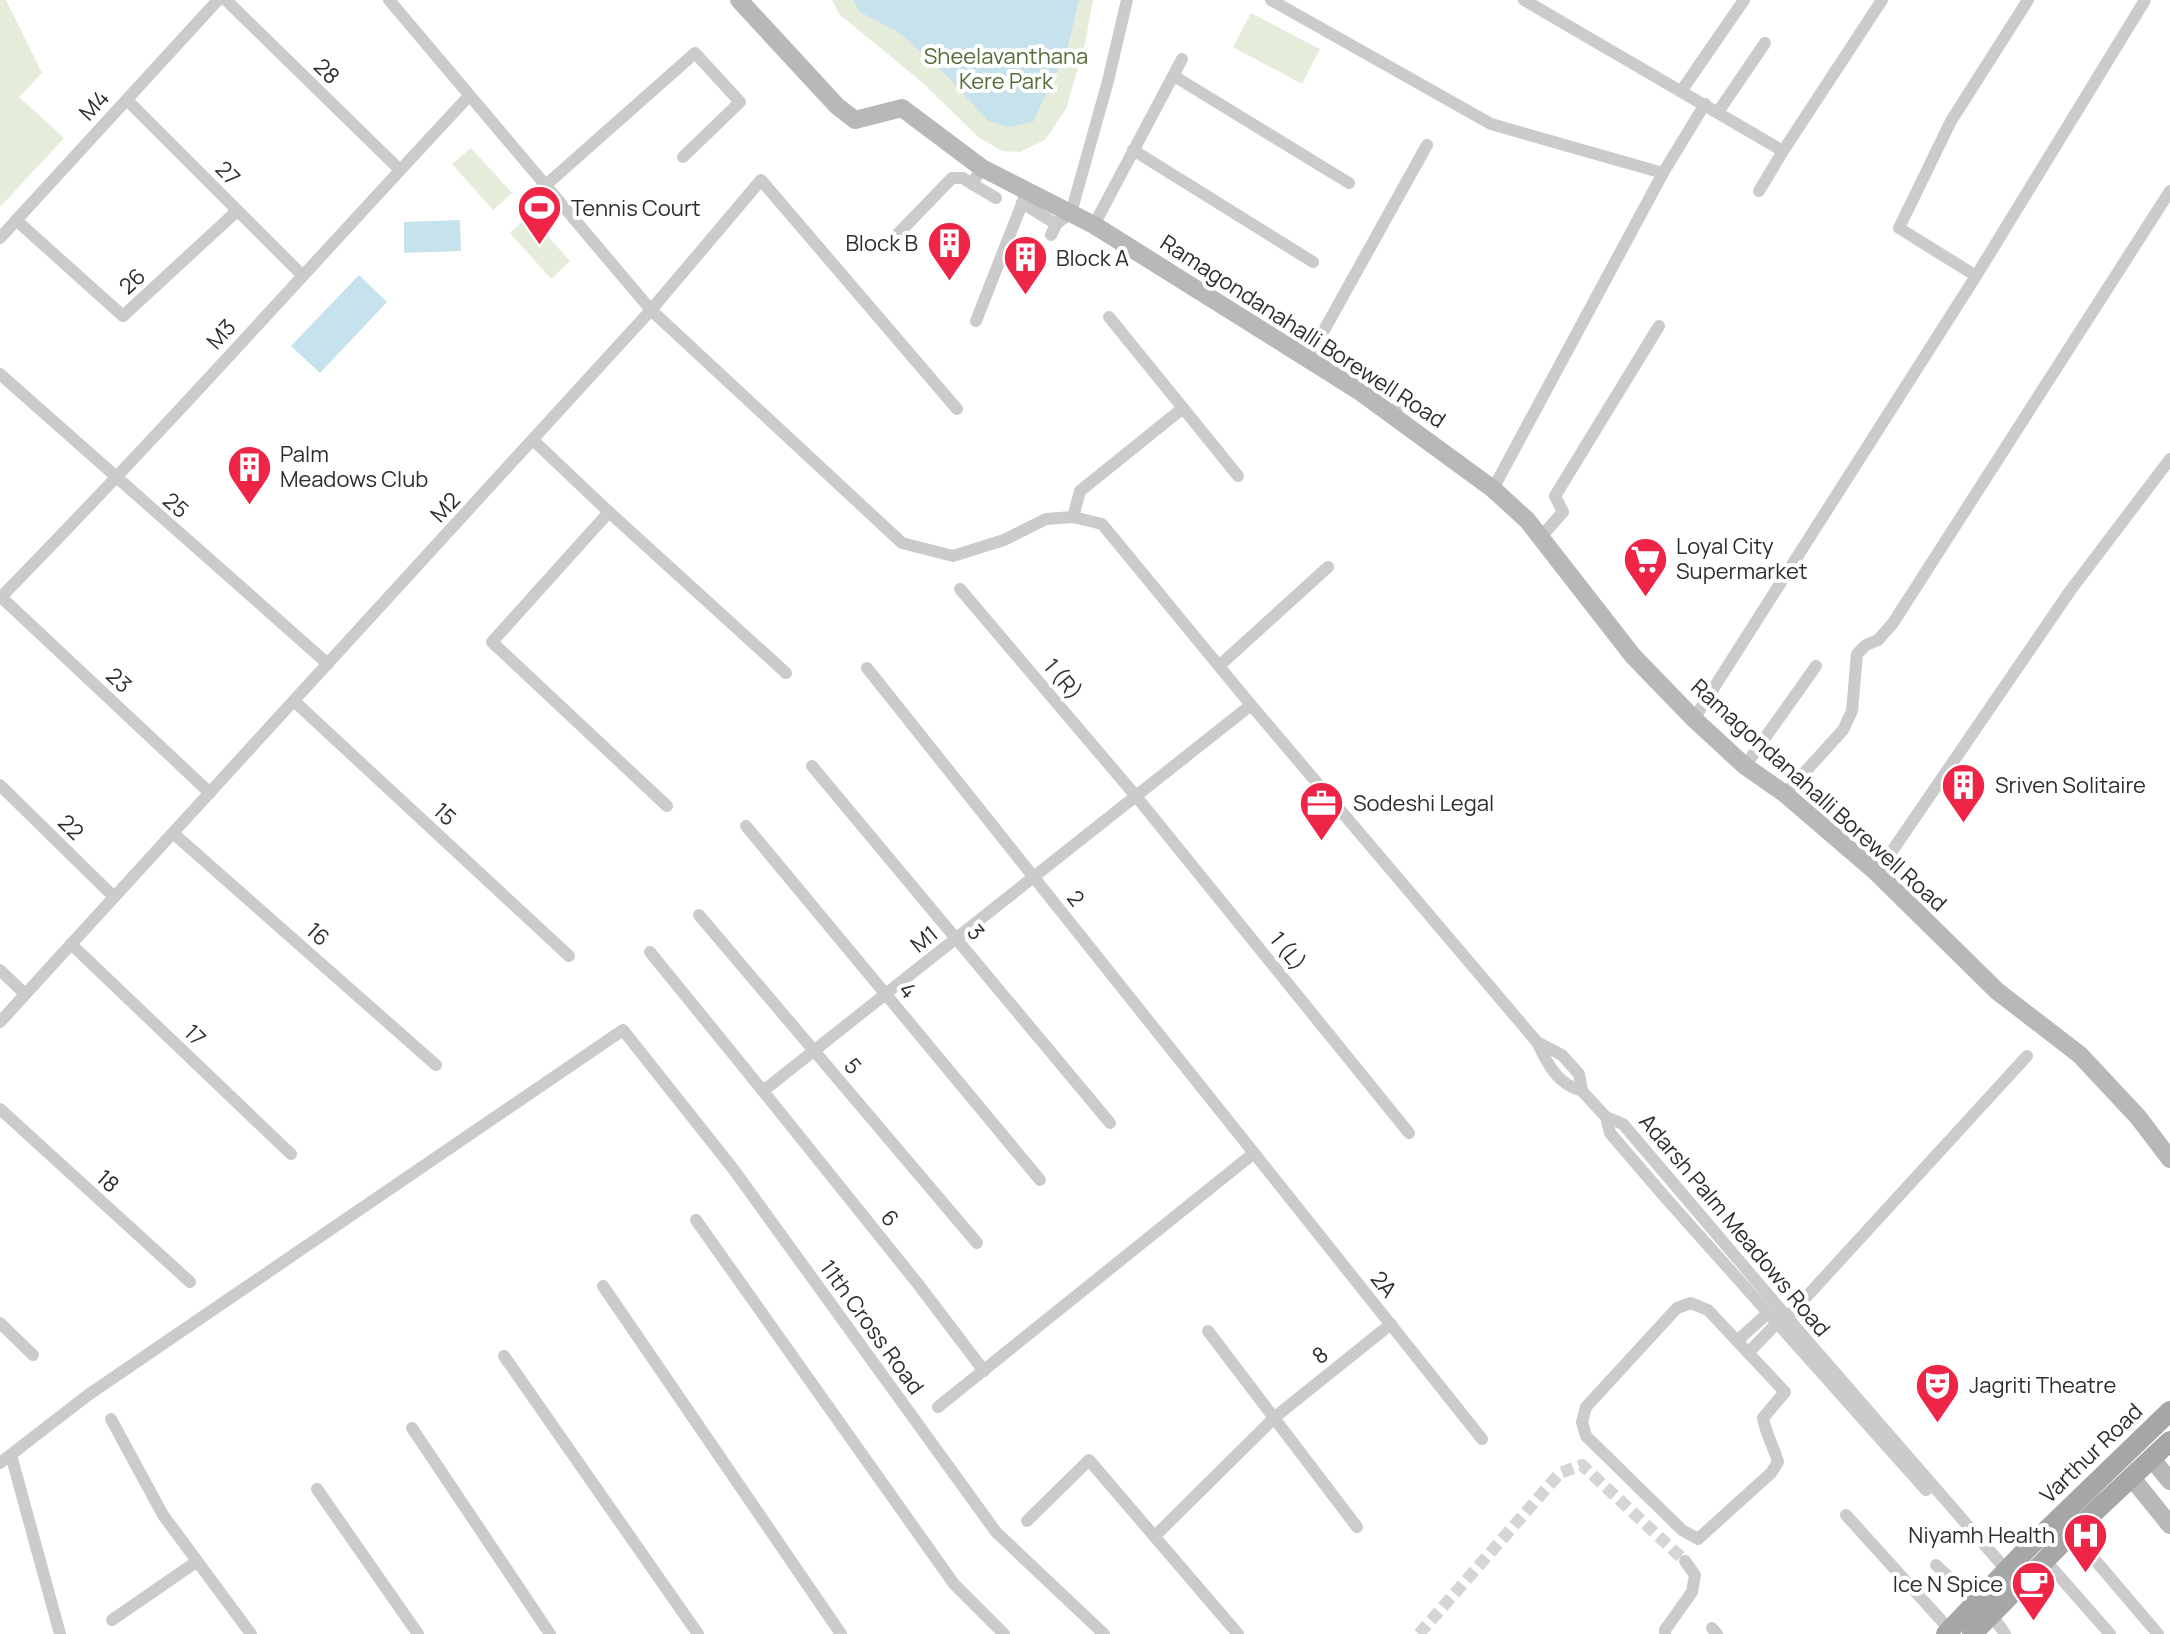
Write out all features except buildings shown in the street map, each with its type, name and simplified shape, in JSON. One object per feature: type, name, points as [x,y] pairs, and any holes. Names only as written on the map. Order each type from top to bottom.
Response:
[{"type":"main road","name":"Varthur Road","points":[[1948,1632],[2012,1580],[2170,1411]]},
{"type":"main road","name":"Varthur Road","points":[[1972,1634],[1992,1615],[2012,1580],[2045,1560],[2170,1441]]},
{"type":"street","name":"M4","points":[[0,238],[218,0]]},
{"type":"street","name":"28","points":[[226,0],[400,170]]},
{"type":"street","points":[[389,0],[651,310],[902,543],[953,556],[1004,540],[1046,519],[1073,517],[1102,524],[1537,1042],[1549,1068],[1567,1087],[1582,1091],[1606,1117]]},
{"type":"street","name":"Ramagondanahalli Borewell Road","points":[[739,0],[817,86],[855,120],[902,108],[982,168],[1006,180],[1059,224],[1094,225],[1359,391],[1493,489],[1527,520],[1633,656],[1694,719],[1745,766],[1785,794],[1877,873],[1997,991],[2080,1055],[2138,1117],[2170,1159]]},
{"type":"street","points":[[1059,224],[1108,81],[1127,0]]},
{"type":"street","points":[[1271,0],[1491,124],[1663,173]]},
{"type":"street","points":[[1524,0],[1783,151]]},
{"type":"street","points":[[1682,90],[1744,0]]},
{"type":"street","points":[[1759,191],[1882,0]]},
{"type":"street","points":[[1976,276],[1899,228],[1951,121],[2028,0]]},
{"type":"street","points":[[1694,719],[1976,276],[2145,0]]},
{"type":"street","points":[[1718,112],[1765,43]]},
{"type":"street","points":[[547,184],[695,53],[740,102],[683,157]]},
{"type":"street","points":[[1094,225],[1182,59]]},
{"type":"street","points":[[1174,76],[1349,183]]},
{"type":"street","name":"M3","points":[[1,596],[117,480],[469,96]]},
{"type":"street","name":"27","points":[[127,100],[302,275]]},
{"type":"street","points":[[1493,489],[1663,173],[1705,104]]},
{"type":"street","points":[[1308,359],[1427,145]]},
{"type":"street","points":[[1133,150],[1313,262]]},
{"type":"street","points":[[972,184],[982,168]]},
{"type":"street","points":[[892,240],[952,178],[963,178],[994,200],[1006,180]]},
{"type":"street","name":"M2","points":[[0,1022],[651,310],[761,180],[957,409]]},
{"type":"street","points":[[1785,794],[1843,730],[1852,711],[1857,654],[1866,645],[1878,640],[1893,623],[2170,191]]},
{"type":"street","points":[[976,321],[1024,197]]},
{"type":"street","name":"26","points":[[16,220],[123,316],[237,211]]},
{"type":"street","points":[[1109,317],[1238,476]]},
{"type":"street","points":[[1540,538],[1563,512],[1555,496],[1659,326]]},
{"type":"street","points":[[1359,391],[1369,373]]},
{"type":"street","name":"25","points":[[0,374],[328,664]]},
{"type":"street","points":[[1392,415],[1405,396]]},
{"type":"street","points":[[1073,517],[1080,491],[1183,408]]},
{"type":"street","points":[[533,440],[786,673]]},
{"type":"street","points":[[1877,873],[2070,591],[2170,459]]},
{"type":"street","points":[[609,512],[492,642],[667,806]]},
{"type":"street","points":[[1220,665],[1328,567]]},
{"type":"street","name":"1 (R)","points":[[960,589],[1135,795]]},
{"type":"street","name":"23","points":[[1,596],[210,793]]},
{"type":"street","points":[[1745,766],[1816,666]]},
{"type":"street","name":"2","points":[[867,668],[1254,1153]]},
{"type":"street","name":"15","points":[[294,701],[569,956]]},
{"type":"street","name":"M1","points":[[763,1091],[1251,705]]},
{"type":"street","name":"3","points":[[812,766],[1110,1123]]},
{"type":"street","name":"22","points":[[0,785],[114,897]]},
{"type":"street","name":"1 (L)","points":[[1135,795],[1409,1133]]},
{"type":"street","name":"4","points":[[746,826],[1040,1180]]},
{"type":"street","name":"16","points":[[173,833],[436,1065]]},
{"type":"street","name":"5","points":[[699,915],[977,1243]]},
{"type":"street","name":"17","points":[[71,944],[291,1154]]},
{"type":"street","points":[[650,952],[763,1091]]},
{"type":"street","points":[[0,970],[25,994]]},
{"type":"street","name":"11th Cross Road","points":[[11,1455],[88,1395],[623,1030],[734,1170],[996,1532],[1104,1634]]},
{"type":"street","points":[[1748,1353],[1782,1321],[2027,1056]]},
{"type":"street","name":"6","points":[[763,1091],[984,1371]]},
{"type":"street","name":"18","points":[[0,1109],[190,1282]]},
{"type":"street","name":"Adarsh Palm Meadows Road","points":[[1606,1117],[1623,1124],[1782,1321],[2012,1580]]},
{"type":"street","name":"Adarsh Palm Meadows Road","points":[[1606,1117],[1610,1133],[1767,1314],[1782,1321]]},
{"type":"street","points":[[938,1407],[1254,1153]]},
{"type":"street","name":"2A","points":[[1254,1153],[1482,1439]]},
{"type":"street","points":[[696,1220],[954,1584],[1004,1634]]},
{"type":"street","points":[[603,1286],[841,1634]]},
{"type":"street","points":[[1691,1303],[1708,1310],[1737,1341],[1785,1392],[1763,1418],[1768,1441],[1778,1462],[1771,1473],[1698,1539],[1682,1530],[1586,1436],[1582,1422],[1586,1407],[1677,1308],[1691,1303]]},
{"type":"street","points":[[1737,1341],[1767,1314]]},
{"type":"street","points":[[0,1323],[33,1355]]},
{"type":"street","name":"8","points":[[1155,1536],[1275,1417],[1391,1324]]},
{"type":"street","points":[[1208,1331],[1357,1527]]},
{"type":"street","points":[[504,1356],[698,1634]]},
{"type":"street","points":[[111,1419],[163,1515],[251,1634]]},
{"type":"street","points":[[412,1428],[550,1634]]},
{"type":"street","points":[[0,1463],[11,1455],[60,1634]]},
{"type":"street","points":[[2151,1458],[2170,1481]]},
{"type":"street","points":[[1027,1521],[1089,1460],[1238,1634]]},
{"type":"street","points":[[2132,1478],[2170,1525]]},
{"type":"street","points":[[317,1489],[418,1634]]},
{"type":"street","points":[[1846,1515],[1948,1632]]},
{"type":"street","points":[[2072,1533],[2158,1634]]},
{"type":"street","points":[[2045,1560],[2110,1634]]},
{"type":"street","points":[[1665,1634],[1692,1592],[1695,1575],[1685,1561]]},
{"type":"street","points":[[112,1620],[196,1562]]},
{"type":"street","points":[[1936,1565],[1969,1596]]},
{"type":"street","points":[[1992,1615],[2005,1634]]},
{"type":"green space","points":[[0,0],[6,0],[42,73],[19,97],[64,138],[0,207]]},
{"type":"green space","name":"Sheelavanthana Kere Park","points":[[832,0],[1093,0],[1085,44],[1066,109],[1045,140],[1020,152],[1002,151],[978,137],[922,82],[840,15]]},
{"type":"green space","points":[[1251,13],[1320,49],[1302,84],[1233,47]]},
{"type":"green space","name":"Tennis Court","points":[[471,148],[512,193],[493,210],[452,164]]},
{"type":"green space","name":"Tennis Court","points":[[529,215],[570,261],[551,279],[510,233]]},
{"type":"water","name":"Sheelavanthana Kere Park","points":[[853,0],[1079,0],[1067,50],[1033,122],[1009,127],[988,121],[950,79],[900,33],[860,12]]},
{"type":"water","points":[[460,220],[461,251],[404,253],[404,222]]},
{"type":"water","points":[[359,275],[387,302],[320,373],[291,346]]},
{"type":"tunnel","points":[[1419,1634],[1560,1473],[1582,1465],[1685,1561]]},
{"type":"place","name":"Tennis Court","points":[[540,247]]},
{"type":"place","name":"Block B","points":[[949,282]]},
{"type":"place","name":"Block A","points":[[1025,297]]},
{"type":"place","name":"Palm Meadows Club","points":[[249,506]]},
{"type":"place","name":"Loyal City Supermarket","points":[[1645,598]]},
{"type":"place","name":"Sriven Solitaire","points":[[1964,824]]},
{"type":"place","name":"Sodeshi Legal","points":[[1322,842]]},
{"type":"place","name":"Jagriti Theatre","points":[[1938,1424]]},
{"type":"place","name":"Niyamh Health","points":[[2086,1574]]},
{"type":"place","name":"Ice N Spice","points":[[2034,1623]]}]
